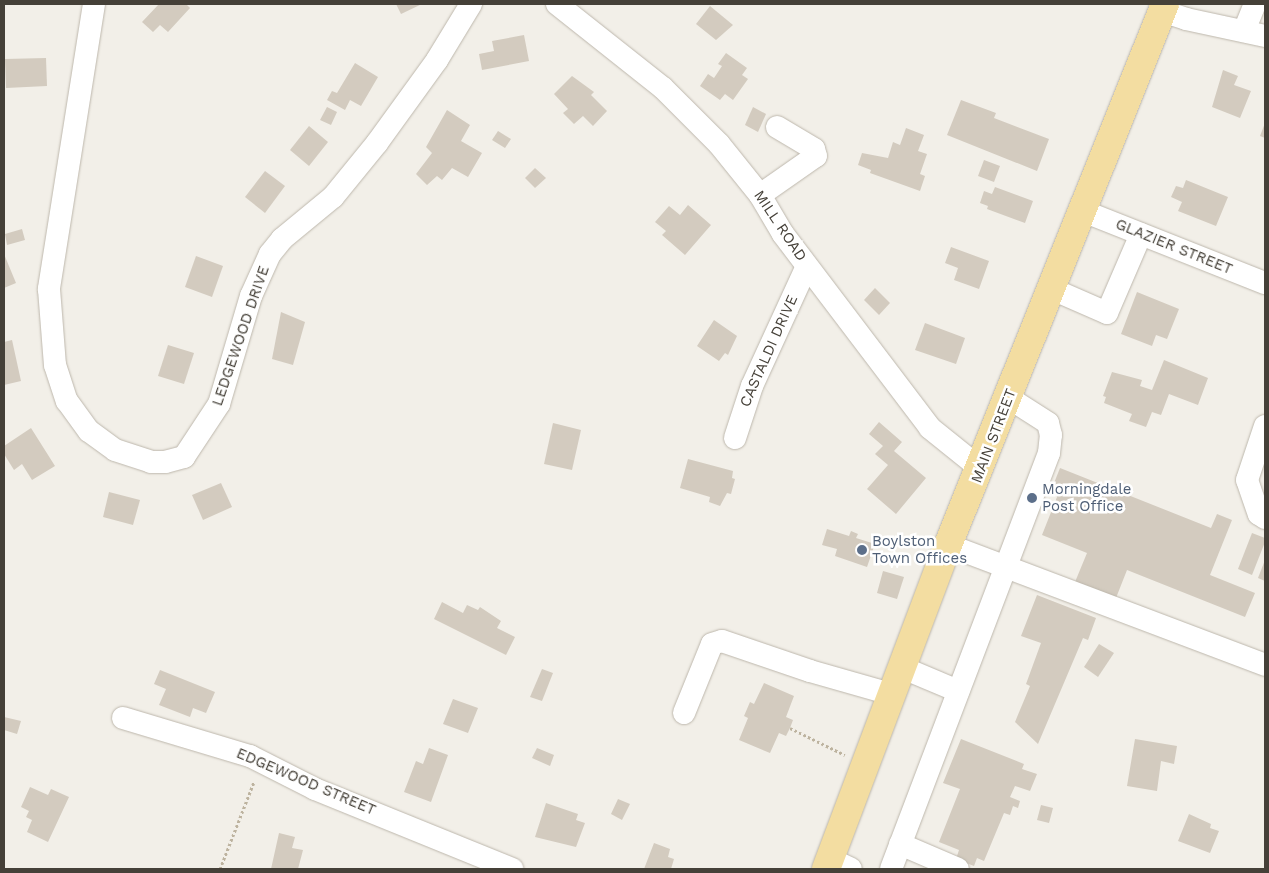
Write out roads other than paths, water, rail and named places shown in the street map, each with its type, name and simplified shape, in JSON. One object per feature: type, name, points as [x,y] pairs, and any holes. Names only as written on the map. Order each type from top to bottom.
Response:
[{"type":"main road","name":"MAIN STREET","points":[[836,866],[890,694],[1164,7]]},
{"type":"street","name":"LEDGEWOOD DRIVE","points":[[94,4],[49,289],[55,365],[67,401],[88,431],[115,450],[151,462],[165,462],[184,457],[219,404],[252,296],[270,254],[288,234],[333,197],[376,143],[437,60],[471,4]]},
{"type":"street","name":"MILL ROAD","points":[[557,4],[663,88],[719,144],[760,195],[807,266],[930,428],[981,469]]},
{"type":"street","points":[[1244,31],[1255,4]]},
{"type":"street","points":[[1164,7],[1186,19],[1265,36]]},
{"type":"street","points":[[760,195],[816,156],[814,149],[777,127]]},
{"type":"street","name":"GLAZIER STREET","points":[[1083,211],[1265,283]]},
{"type":"street","points":[[1052,289],[1107,312],[1142,234]]},
{"type":"street","name":"CASTALDI DRIVE","points":[[735,438],[752,386],[807,266]]},
{"type":"street","points":[[891,869],[1049,453],[1051,435],[1048,423],[1008,398]]},
{"type":"street","points":[[1265,426],[1247,480],[1259,514],[1265,518]]},
{"type":"street","points":[[948,545],[1265,665]]},
{"type":"street","points":[[684,713],[712,644],[722,640],[810,671],[890,694]]},
{"type":"street","points":[[901,667],[958,691]]},
{"type":"street","name":"EDGEWOOD STREET","points":[[123,718],[262,762],[315,789],[512,869]]},
{"type":"street","points":[[900,844],[958,869]]},
{"type":"place","name":"Morningdale Post Office","points":[[1032,498]]},
{"type":"place","name":"Boylston Town Offices","points":[[862,550]]}]
